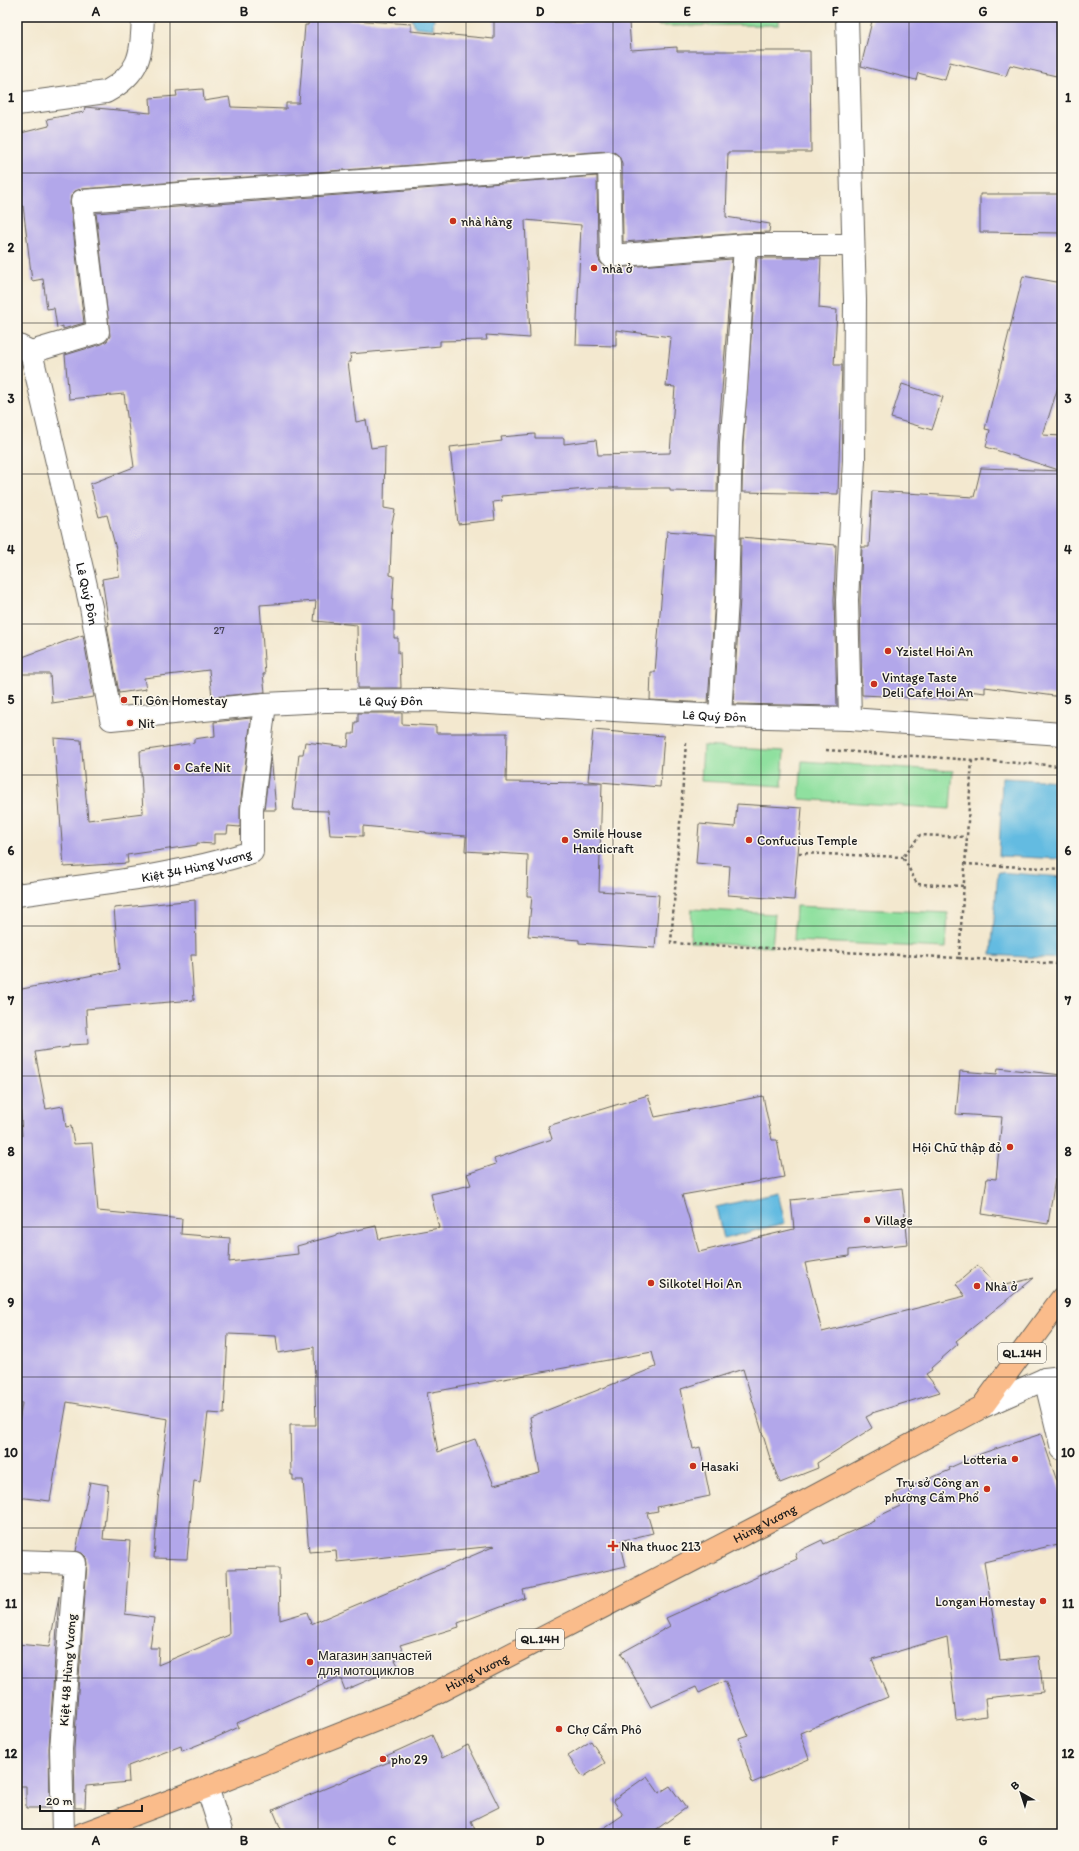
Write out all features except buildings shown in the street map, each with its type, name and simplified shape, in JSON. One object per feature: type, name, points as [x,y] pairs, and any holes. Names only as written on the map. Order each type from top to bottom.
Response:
[{"type":"main road","name":"QL.14H","points":[[982,1407],[1062,1298]]},
{"type":"main road","name":"Hùng Vương","points":[[82,1834],[207,1787],[409,1707],[761,1525],[982,1407]]},
{"type":"street","points":[[17,104],[106,92],[118,85],[137,64],[141,53],[142,17]]},
{"type":"street","points":[[847,17],[855,300],[854,460],[847,600],[850,719]]},
{"type":"street","points":[[24,348],[98,332],[82,201],[608,163],[611,256],[745,245],[853,245]]},
{"type":"street","points":[[720,716],[727,599],[730,443],[736,388],[745,245]]},
{"type":"street","name":"Lê Quý Đôn","points":[[24,348],[91,606],[111,719],[265,704],[326,701],[436,700],[720,716],[850,719],[1062,734]]},
{"type":"street","name":"Kiệt 34 Hùng Vương","points":[[17,895],[160,875],[213,864],[252,852],[252,809],[265,704]]},
{"type":"street","points":[[982,1407],[1053,1378],[1062,1449]]},
{"type":"street","name":"Kiệt 48 Hùng Vương","points":[[17,1561],[75,1563],[61,1749],[63,1834]]},
{"type":"street","points":[[207,1787],[222,1834]]},
{"type":"path","points":[[686,740],[671,943],[1062,964]]},
{"type":"path","points":[[821,749],[1062,766]]},
{"type":"path","points":[[959,958],[972,760]]},
{"type":"path","points":[[902,857],[920,835],[966,838]]},
{"type":"path","points":[[798,853],[902,857]]},
{"type":"path","points":[[902,857],[917,884],[963,886]]},
{"type":"path","points":[[964,864],[1062,869]]},
{"type":"green space","points":[[658,17],[779,17],[779,25],[658,26]]},
{"type":"green space","points":[[703,746],[784,751],[782,786],[701,781]]},
{"type":"green space","points":[[802,761],[953,771],[950,809],[799,799]]},
{"type":"green space","points":[[796,906],[948,913],[946,948],[794,941]]},
{"type":"green space","points":[[692,909],[775,914],[772,947],[690,942]]},
{"type":"water","points":[[411,17],[434,17],[433,29],[415,27]]},
{"type":"water","points":[[1002,778],[1062,781],[1062,859],[999,856]]},
{"type":"water","points":[[998,872],[1062,877],[1062,959],[991,955]]},
{"type":"water","points":[[778,1193],[785,1223],[723,1239],[716,1207]]},
{"type":"place","name":"nhà hàng","points":[[453,221]]},
{"type":"place","name":"nhà ở","points":[[594,268]]},
{"type":"place","name":"Yzistel Hoi An","points":[[888,651]]},
{"type":"place","name":"Vintage Taste Deli Cafe Hoi An","points":[[874,684]]},
{"type":"place","name":"Ti Gôn Homestay","points":[[124,700]]},
{"type":"place","name":"Nit","points":[[130,723]]},
{"type":"place","name":"Cafe Nit","points":[[177,767]]},
{"type":"place","name":"Smile House Handicraft","points":[[565,840]]},
{"type":"place","name":"Confucius Temple","points":[[749,840]]},
{"type":"place","name":"Hội Chữ thập đỏ","points":[[1010,1147]]},
{"type":"place","name":"Village","points":[[867,1220]]},
{"type":"place","name":"Silkotel Hoi An","points":[[651,1283]]},
{"type":"place","name":"Nhà ở","points":[[977,1286]]},
{"type":"place","name":"Lotteria","points":[[1015,1459]]},
{"type":"place","name":"Hasaki","points":[[693,1466]]},
{"type":"place","name":"Trụ sở Công an phường Cẩm Phổ","points":[[987,1489]]},
{"type":"place","name":"Nha thuoc 213","points":[[613,1546]]},
{"type":"place","name":"Longan Homestay","points":[[1043,1601]]},
{"type":"place","name":"Магазин запчастей для мотоциклов","points":[[310,1662]]},
{"type":"place","name":"Chợ Cẩm Phô","points":[[559,1729]]},
{"type":"place","name":"pho 29","points":[[383,1759]]}]
